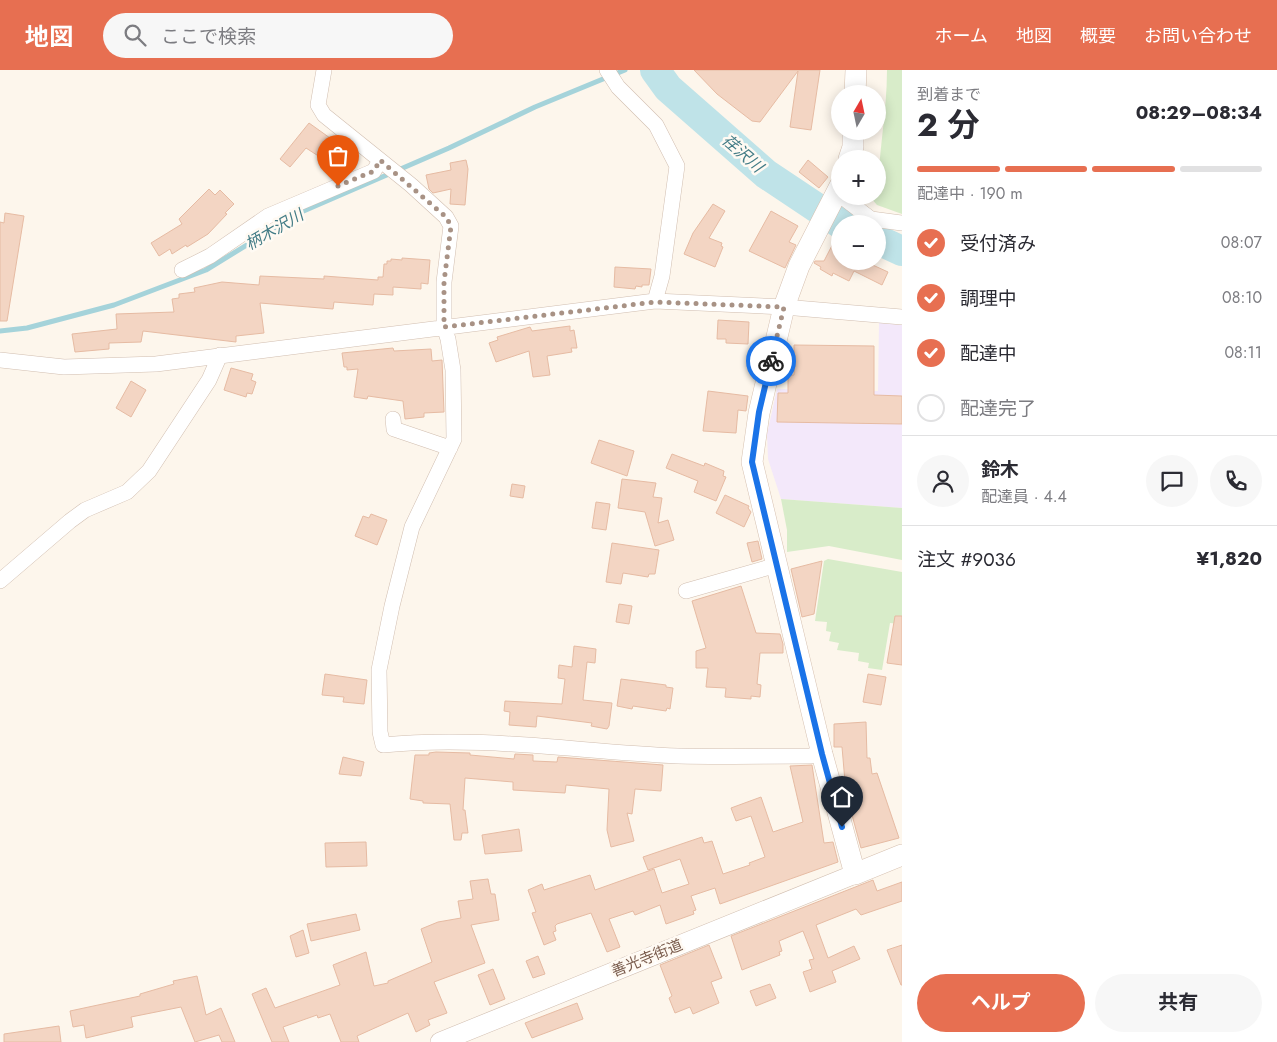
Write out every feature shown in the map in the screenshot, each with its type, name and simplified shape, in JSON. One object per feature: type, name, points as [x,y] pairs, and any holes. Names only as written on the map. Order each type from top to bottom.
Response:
[{"type":"main road","points":[[855,85],[856,70]]},
{"type":"main road","points":[[832,205],[817,230],[793,280],[784,307],[759,412],[752,462],[822,754],[855,874],[902,855]]},
{"type":"street","points":[[324,70],[318,105],[324,115],[404,179],[446,217],[451,226],[444,282],[444,327],[453,370],[454,431],[450,448],[412,527],[382,647],[380,723],[383,745],[418,741],[546,746],[678,756],[810,756],[822,754]]},
{"type":"street","points":[[607,70],[616,86],[656,125],[677,166],[662,276],[655,302]]},
{"type":"street","points":[[182,270],[210,256],[268,216],[374,171],[383,162]]},
{"type":"street","points":[[853,205],[871,219],[902,223]]},
{"type":"street","points":[[0,360],[64,367],[156,364],[655,302],[784,307],[902,317]]},
{"type":"street","points":[[0,581],[70,521],[85,510],[127,492],[149,470],[209,380],[220,355]]},
{"type":"street","points":[[393,420],[394,428],[450,448]]},
{"type":"street","points":[[686,591],[776,565]]},
{"type":"street","name":"善光寺街道","points":[[440,1042],[855,874]]},
{"type":"shaded area","points":[[879,323],[902,325],[902,508],[781,499],[768,459],[767,434],[777,389],[878,391]]},
{"type":"green space","points":[[887,70],[902,70],[902,214],[877,205],[886,205],[886,150],[881,150],[882,140],[886,140]]},
{"type":"green space","points":[[781,499],[902,508],[902,560],[829,546],[787,552],[787,530]]},
{"type":"green space","points":[[828,559],[902,572],[902,624],[890,623],[882,670],[868,668],[869,663],[858,661],[859,653],[837,650],[839,643],[829,641],[831,632],[826,631],[827,622],[815,621],[824,561]]},
{"type":"building","points":[[694,70],[820,70],[811,130],[790,127],[798,71],[760,122],[752,121],[717,94]]},
{"type":"building","points":[[309,123],[337,143],[323,159],[306,148],[290,167],[280,159]]},
{"type":"building","points":[[466,160],[468,169],[465,205],[450,204],[451,189],[433,193],[429,189],[426,175],[451,170],[450,163]]},
{"type":"building","points":[[808,160],[828,177],[819,188],[799,172]]},
{"type":"building","points":[[209,189],[215,195],[220,190],[234,204],[225,213],[227,214],[208,234],[187,247],[186,245],[172,254],[170,249],[159,256],[151,243],[182,224],[179,219]]},
{"type":"building","points":[[713,204],[725,211],[709,238],[722,243],[721,246],[723,247],[715,267],[684,254],[693,233]]},
{"type":"building","points":[[771,211],[798,226],[789,242],[796,245],[785,268],[749,251]]},
{"type":"building","points":[[5,213],[24,216],[7,321],[0,321],[0,222],[4,223]]},
{"type":"building","points":[[831,247],[831,270],[884,270],[888,272],[882,285],[854,271],[849,281],[833,273],[832,276],[814,263],[815,261],[824,261]]},
{"type":"building","points":[[402,258],[430,260],[428,284],[421,283],[421,289],[393,287],[393,295],[374,294],[373,305],[334,302],[333,309],[260,303],[264,333],[236,336],[236,342],[143,331],[141,342],[109,343],[109,349],[75,352],[72,334],[117,329],[116,314],[174,312],[172,299],[179,298],[179,294],[195,292],[194,288],[222,282],[259,285],[260,276],[324,279],[324,276],[378,280],[378,277],[383,277],[384,264],[387,264],[387,261],[391,261],[391,259],[402,260]]},
{"type":"building","points":[[615,267],[651,269],[649,285],[636,286],[635,289],[614,287]]},
{"type":"building","points":[[718,320],[749,322],[748,344],[726,343],[726,339],[717,339]]},
{"type":"building","points":[[570,326],[570,331],[574,330],[577,348],[571,348],[572,352],[547,356],[550,375],[533,377],[529,351],[496,362],[489,343],[498,340],[497,337],[530,327],[532,331]]},
{"type":"building","points":[[794,345],[874,346],[874,395],[902,396],[902,424],[777,422],[778,393],[788,393],[788,375],[794,375]]},
{"type":"building","points":[[393,348],[394,351],[431,349],[432,361],[442,360],[444,412],[424,413],[424,417],[405,419],[403,401],[368,396],[367,399],[354,397],[358,369],[347,370],[347,367],[344,367],[342,353]]},
{"type":"building","points":[[231,368],[253,374],[251,380],[256,382],[252,394],[247,393],[246,397],[224,390]]},
{"type":"building","points":[[131,381],[146,390],[131,417],[116,408]]},
{"type":"building","points":[[708,391],[748,396],[746,411],[738,410],[736,433],[703,431]]},
{"type":"building","points":[[599,440],[634,451],[627,476],[591,463]]},
{"type":"building","points":[[672,454],[704,466],[705,463],[724,471],[723,476],[726,477],[716,501],[694,492],[698,481],[666,468]]},
{"type":"building","points":[[622,479],[656,483],[653,497],[662,498],[658,523],[668,520],[674,540],[655,546],[645,512],[618,508]]},
{"type":"building","points":[[512,484],[525,486],[523,498],[510,496]]},
{"type":"building","points":[[725,495],[749,506],[748,508],[751,512],[744,527],[716,513]]},
{"type":"building","points":[[596,502],[610,504],[606,530],[592,528]]},
{"type":"building","points":[[371,514],[387,520],[377,545],[355,536],[363,516],[369,518]]},
{"type":"building","points":[[758,541],[762,559],[752,562],[747,543]]},
{"type":"building","points":[[612,543],[659,550],[655,574],[649,574],[648,577],[623,573],[621,584],[606,582]]},
{"type":"building","points":[[822,561],[814,614],[802,617],[791,569]]},
{"type":"building","points":[[741,586],[756,633],[780,634],[783,644],[783,653],[760,653],[757,684],[761,685],[760,697],[751,696],[751,699],[725,697],[726,688],[706,687],[708,668],[696,668],[696,651],[706,648],[692,601]]},
{"type":"building","points":[[619,604],[632,606],[629,624],[616,622]]},
{"type":"building","points":[[895,616],[902,616],[902,665],[887,663]]},
{"type":"building","points":[[574,646],[596,649],[595,663],[587,662],[583,700],[612,703],[607,729],[591,726],[592,723],[537,716],[536,727],[509,725],[510,712],[504,711],[505,701],[562,704],[565,679],[558,678],[559,665],[572,667]]},
{"type":"building","points":[[325,674],[367,680],[364,704],[343,702],[344,697],[322,695]]},
{"type":"building","points":[[868,674],[886,677],[881,705],[863,702]]},
{"type":"building","points":[[621,679],[666,685],[666,687],[673,688],[670,709],[667,708],[666,711],[633,706],[632,709],[617,706]]},
{"type":"building","points":[[866,722],[867,758],[870,758],[872,774],[877,773],[899,838],[861,848],[846,793],[842,747],[834,747],[834,724]]},
{"type":"building","points":[[429,753],[470,753],[470,755],[514,759],[515,754],[533,755],[533,761],[557,762],[558,757],[663,765],[661,791],[635,789],[632,814],[627,813],[634,841],[611,847],[607,830],[609,789],[566,785],[565,793],[513,790],[513,782],[465,778],[463,810],[465,810],[468,833],[462,833],[461,840],[454,840],[450,804],[423,803],[423,801],[410,799],[415,755],[429,755]]},
{"type":"building","points":[[343,757],[364,762],[361,776],[339,774]]},
{"type":"building","points":[[812,765],[824,843],[833,842],[838,862],[720,904],[715,888],[691,896],[696,910],[693,911],[694,914],[666,924],[660,905],[635,915],[633,911],[609,919],[620,947],[607,952],[591,913],[557,924],[555,926],[556,931],[553,932],[556,940],[544,945],[532,913],[536,912],[528,890],[542,884],[544,890],[590,875],[595,890],[654,869],[662,893],[689,884],[680,859],[648,870],[643,857],[702,837],[704,843],[712,841],[723,874],[750,865],[749,863],[765,857],[751,816],[736,821],[731,808],[761,797],[773,832],[803,822],[790,766]]},
{"type":"building","points":[[519,829],[522,851],[485,854],[482,835]]},
{"type":"building","points":[[366,842],[367,866],[326,867],[325,843]]},
{"type":"building","points":[[488,879],[491,894],[495,894],[499,920],[471,925],[485,963],[434,982],[447,1013],[428,1020],[430,1025],[416,1032],[408,1013],[357,1036],[359,1042],[341,1042],[330,1014],[318,1018],[317,1015],[283,1027],[289,1042],[272,1042],[252,994],[266,988],[275,1008],[340,985],[333,965],[366,952],[374,986],[388,983],[388,981],[432,962],[421,929],[438,922],[461,918],[458,901],[473,899],[470,881]]},
{"type":"building","points":[[873,880],[877,891],[902,882],[902,901],[861,915],[856,909],[816,925],[828,958],[854,946],[860,959],[832,971],[836,982],[810,992],[803,972],[812,969],[809,960],[814,959],[803,931],[779,941],[782,951],[779,952],[780,955],[742,970],[731,936]]},
{"type":"building","points":[[356,914],[360,930],[311,941],[307,924]]},
{"type":"building","points":[[303,930],[309,953],[296,957],[290,936]]},
{"type":"building","points":[[709,945],[722,978],[711,982],[719,1003],[693,1014],[690,1007],[675,1013],[669,998],[672,996],[660,965]]},
{"type":"building","points":[[902,945],[902,985],[901,985],[887,950]]},
{"type":"building","points":[[538,956],[545,974],[533,978],[526,961]]},
{"type":"building","points":[[493,969],[505,999],[490,1005],[478,975]]},
{"type":"building","points":[[197,976],[206,1015],[221,1008],[235,1042],[222,1042],[219,1035],[195,1042],[181,1007],[131,1017],[133,1027],[86,1038],[84,1025],[73,1027],[70,1011],[140,996],[140,994],[174,984],[173,981]]},
{"type":"building","points":[[770,984],[776,998],[756,1006],[750,991]]},
{"type":"building","points":[[577,1003],[583,1019],[532,1038],[525,1023]]},
{"type":"building","points":[[59,1026],[61,1042],[4,1042],[4,1034]]},
{"type":"waterway","name":"柄木沢川","points":[[0,331],[27,328],[114,305],[206,270],[299,213],[449,148],[535,107],[625,70]]},
{"type":"waterway","name":"荏沢川","points":[[655,70],[668,88],[766,174],[831,217]]},
{"type":"waterway","name":"荏沢川","points":[[886,244],[902,251]]},
{"type":"way so far","points":[[338,186],[374,171],[380,160],[446,217],[451,226],[444,282],[444,327],[655,302],[784,307],[771,361]]},
{"type":"route","points":[[771,361],[759,412],[752,462],[808,689],[809,702],[842,827]]}]
